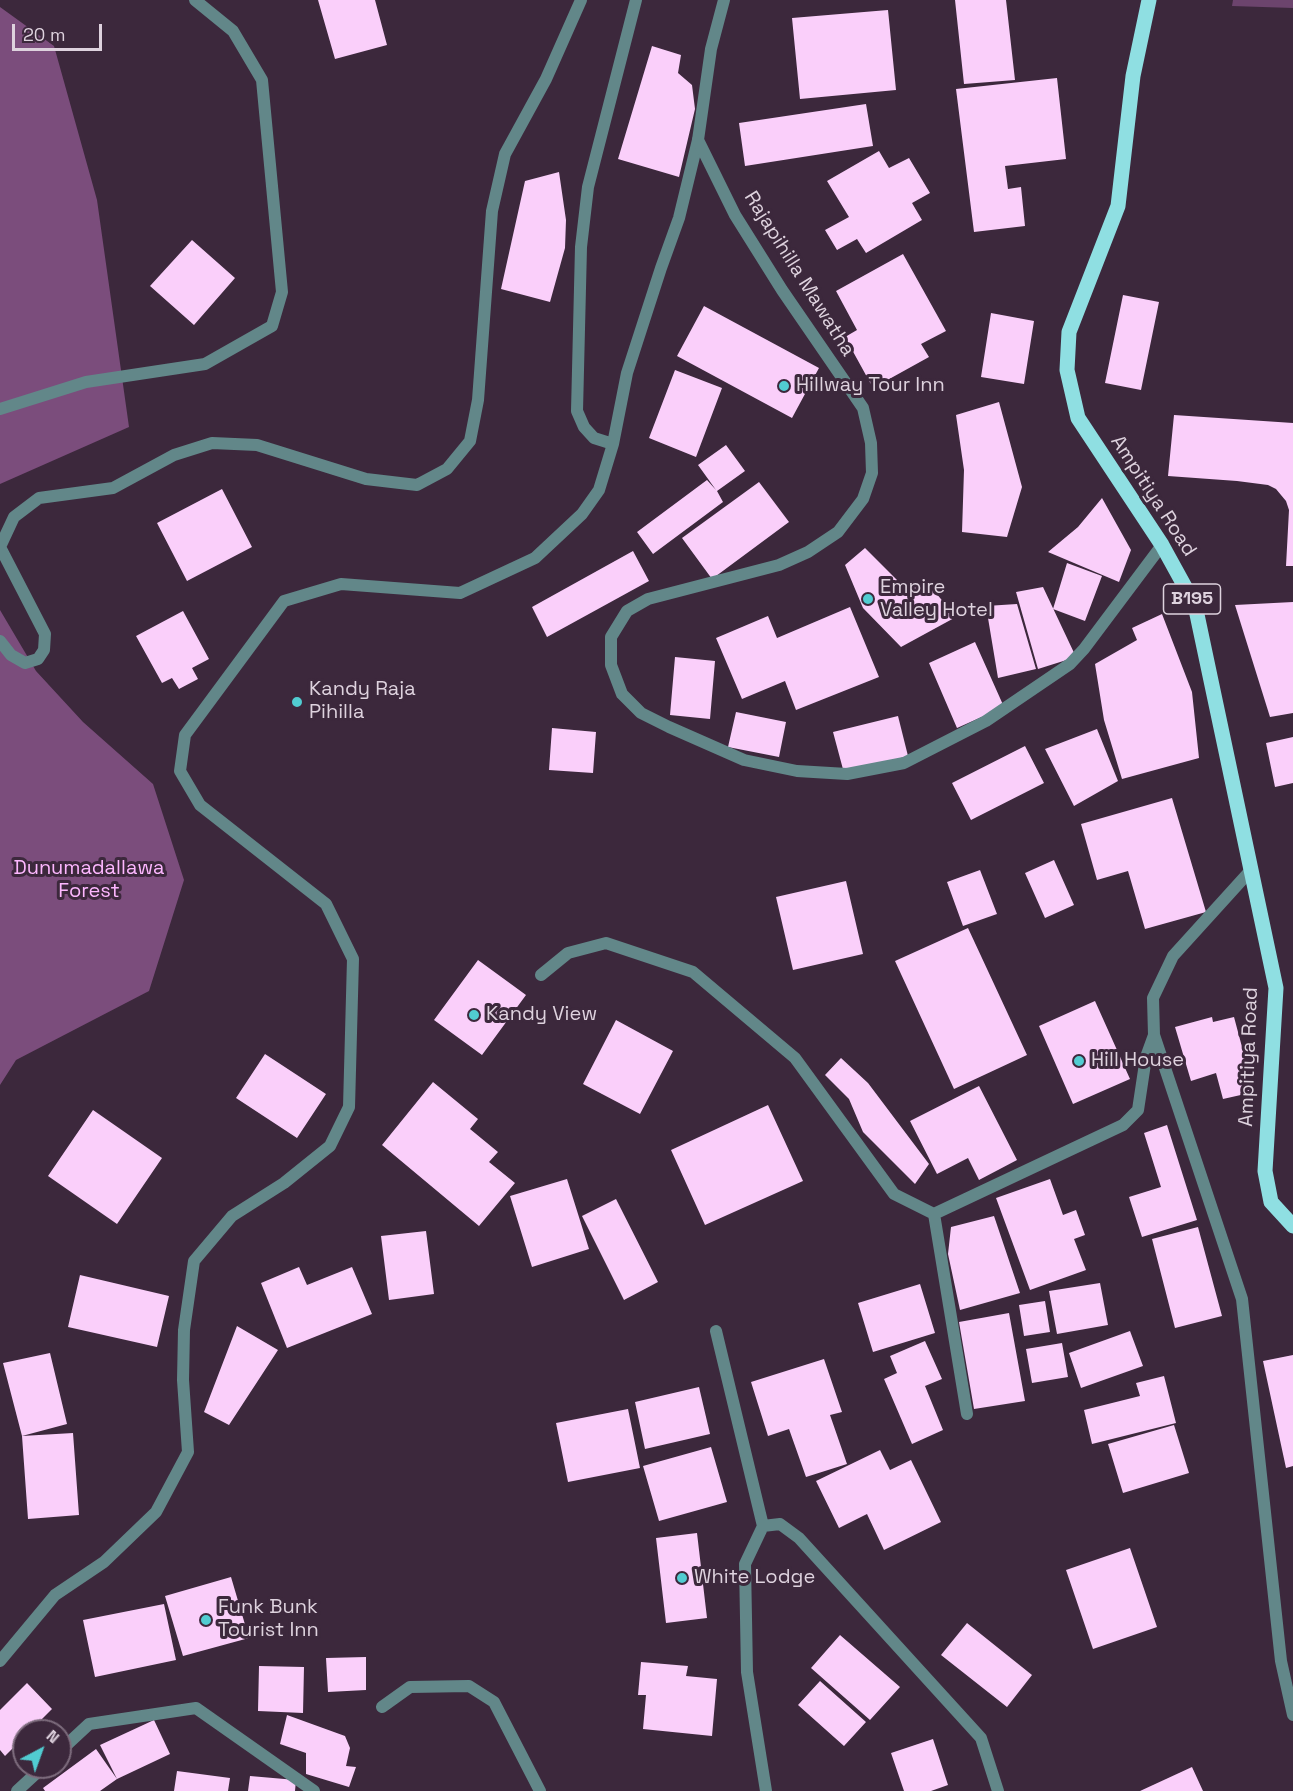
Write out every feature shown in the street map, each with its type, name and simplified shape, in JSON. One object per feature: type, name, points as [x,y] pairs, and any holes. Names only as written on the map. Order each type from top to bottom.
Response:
[{"type":"main road","name":"Ampitiya Road","points":[[1149,0],[1133,76],[1118,206],[1069,332],[1067,370],[1078,418],[1162,545],[1195,604],[1276,988],[1265,1171],[1271,1202],[1293,1226]]},
{"type":"street","points":[[0,409],[86,382],[205,364],[272,326],[282,292],[262,80],[233,31],[195,0]]},
{"type":"street","points":[[0,641],[11,655],[25,663],[38,659],[45,650],[45,634],[0,547],[14,518],[39,498],[113,488],[174,455],[212,443],[257,445],[366,479],[407,484],[417,485],[447,469],[470,441],[478,400],[492,211],[505,154],[546,79],[581,0]]},
{"type":"street","points":[[613,444],[594,438],[584,427],[577,411],[581,247],[588,187],[636,0]]},
{"type":"street","points":[[0,1661],[55,1595],[104,1562],[156,1512],[188,1452],[183,1380],[184,1330],[194,1261],[232,1216],[284,1184],[330,1146],[349,1107],[352,959],[326,904],[200,805],[180,771],[184,735],[284,601],[341,584],[460,592],[535,558],[582,514],[599,490],[613,444],[627,373],[679,218],[698,140],[711,49],[724,0]]},
{"type":"street","name":"Rajapihilla Mawatha","points":[[698,140],[741,224],[782,290],[863,408],[871,443],[872,473],[863,499],[838,532],[808,552],[779,566],[648,599],[627,611],[611,637],[611,664],[622,694],[641,712],[744,760],[797,771],[847,774],[904,763],[986,721],[1070,664],[1084,650],[1162,545]]},
{"type":"street","points":[[1251,870],[1173,956],[1153,998],[1154,1035],[1242,1299],[1281,1661],[1293,1715]]},
{"type":"street","points":[[541,975],[568,953],[606,943],[693,972],[795,1058],[894,1194],[934,1214]]},
{"type":"street","points":[[934,1214],[1123,1125],[1138,1110],[1146,1057],[1154,1035]]},
{"type":"street","points":[[934,1214],[967,1413]]},
{"type":"street","points":[[716,1331],[763,1526],[746,1564],[747,1672],[766,1791]]},
{"type":"street","points":[[763,1526],[780,1524],[800,1538],[981,1738],[998,1791]]},
{"type":"street","points":[[382,1707],[410,1687],[469,1686],[494,1702],[540,1791]]},
{"type":"street","points":[[72,1740],[89,1724],[196,1708],[314,1791]]},
{"type":"street","points":[[17,1791],[30,1779]]},
{"type":"shaded area","points":[[1233,0],[1293,0],[1293,8],[1232,6]]},
{"type":"green space","points":[[0,7],[54,46],[97,200],[129,427],[0,484]]},
{"type":"green space","name":"Dunumadallawa Forest","points":[[0,610],[36,671],[83,722],[153,784],[184,880],[149,991],[16,1060],[0,1085]]},
{"type":"building","points":[[318,0],[375,0],[387,45],[335,59]]},
{"type":"building","points":[[955,0],[1006,0],[1015,80],[964,84]]},
{"type":"building","points":[[888,10],[896,90],[800,99],[792,18]]},
{"type":"building","points":[[652,46],[681,55],[678,73],[692,85],[695,109],[679,177],[618,159]]},
{"type":"building","points":[[1057,78],[1066,159],[1005,166],[1008,189],[1021,187],[1025,226],[974,232],[956,89]]},
{"type":"building","points":[[866,104],[873,146],[745,166],[739,123]]},
{"type":"building","points":[[879,151],[889,168],[909,158],[930,193],[912,203],[922,220],[866,253],[857,239],[837,250],[825,230],[849,217],[827,181]]},
{"type":"building","points":[[559,172],[566,220],[565,248],[550,302],[501,289],[525,181]]},
{"type":"building","points":[[192,240],[235,278],[194,325],[150,286]]},
{"type":"building","points":[[903,254],[946,331],[921,344],[929,357],[873,388],[845,337],[857,330],[836,291]]},
{"type":"building","points":[[1123,295],[1159,302],[1141,390],[1105,383]]},
{"type":"building","points":[[704,306],[819,368],[792,418],[677,356]]},
{"type":"building","points":[[991,313],[1034,321],[1024,384],[981,377]]},
{"type":"building","points":[[675,370],[722,388],[696,457],[649,438]]},
{"type":"building","points":[[999,402],[1022,487],[1007,537],[962,532],[964,470],[956,415]]},
{"type":"building","points":[[1174,415],[1293,423],[1293,566],[1286,566],[1289,510],[1286,501],[1276,489],[1268,485],[1237,481],[1168,476]]},
{"type":"building","points":[[726,445],[745,471],[717,491],[723,502],[653,554],[637,532],[707,480],[716,490],[698,465]]},
{"type":"building","points":[[759,482],[789,522],[712,579],[682,538]]},
{"type":"building","points":[[222,489],[252,547],[187,581],[157,523]]},
{"type":"building","points":[[1102,498],[1131,550],[1119,582],[1048,552],[1078,527]]},
{"type":"building","points":[[865,548],[902,585],[930,586],[956,617],[901,647],[863,608],[845,565]]},
{"type":"building","points":[[633,551],[649,581],[547,637],[532,607]]},
{"type":"building","points":[[1067,563],[1102,576],[1085,621],[1053,609]]},
{"type":"building","points":[[1043,587],[1076,657],[1038,669],[1016,592]]},
{"type":"building","points":[[1293,602],[1293,713],[1270,717],[1235,605]]},
{"type":"building","points":[[1017,604],[1036,669],[998,678],[986,606]]},
{"type":"building","points":[[850,607],[879,677],[796,710],[785,681],[742,699],[716,638],[768,616],[777,638]]},
{"type":"building","points":[[183,611],[209,659],[192,668],[198,679],[179,689],[172,678],[162,683],[136,636]]},
{"type":"building","points":[[1162,614],[1192,692],[1199,758],[1122,779],[1104,720],[1095,664],[1137,640],[1132,628]]},
{"type":"building","points":[[975,642],[1004,707],[957,728],[929,663]]},
{"type":"building","points":[[675,657],[715,661],[710,719],[670,715]]},
{"type":"building","points":[[736,712],[786,722],[779,757],[728,747]]},
{"type":"building","points":[[898,716],[908,756],[844,773],[833,732]]},
{"type":"building","points":[[552,728],[596,732],[593,773],[549,770]]},
{"type":"building","points":[[1097,729],[1118,781],[1074,806],[1045,749]]},
{"type":"building","points":[[1293,737],[1293,783],[1275,787],[1266,743]]},
{"type":"building","points":[[1025,746],[1044,783],[971,820],[952,783]]},
{"type":"building","points":[[1172,798],[1206,912],[1145,929],[1128,871],[1097,880],[1081,824]]},
{"type":"building","points":[[1054,860],[1074,905],[1045,918],[1025,873]]},
{"type":"building","points":[[980,870],[997,914],[963,926],[947,882]]},
{"type":"building","points":[[846,881],[863,954],[793,970],[776,897]]},
{"type":"building","points":[[968,928],[1027,1055],[954,1089],[895,961]]},
{"type":"building","points":[[478,960],[526,995],[482,1055],[434,1020]]},
{"type":"building","points":[[1095,1001],[1130,1079],[1073,1104],[1039,1026]]},
{"type":"building","points":[[1212,1017],[1213,1022],[1234,1017],[1254,1092],[1223,1099],[1216,1073],[1191,1081],[1175,1027]]},
{"type":"building","points":[[616,1020],[673,1051],[640,1114],[583,1084]]},
{"type":"building","points":[[265,1054],[326,1094],[297,1138],[236,1098]]},
{"type":"building","points":[[841,1058],[868,1083],[929,1164],[915,1184],[863,1132],[849,1099],[825,1075]]},
{"type":"building","points":[[433,1082],[478,1119],[470,1129],[498,1152],[489,1162],[515,1183],[479,1226],[382,1145]]},
{"type":"building","points":[[979,1086],[1017,1160],[979,1180],[968,1158],[937,1174],[910,1121]]},
{"type":"building","points":[[768,1105],[803,1181],[705,1225],[671,1150]]},
{"type":"building","points":[[93,1110],[162,1158],[117,1224],[48,1176]]},
{"type":"building","points":[[1167,1125],[1197,1220],[1142,1237],[1129,1197],[1161,1187],[1144,1133]]},
{"type":"building","points":[[567,1179],[589,1249],[532,1267],[510,1196]]},
{"type":"building","points":[[1050,1179],[1063,1215],[1076,1210],[1085,1235],[1074,1239],[1086,1270],[1030,1290],[996,1198]]},
{"type":"building","points":[[616,1199],[658,1282],[624,1300],[582,1216]]},
{"type":"building","points":[[994,1216],[1020,1293],[960,1310],[948,1254],[951,1227]]},
{"type":"building","points":[[1198,1227],[1222,1316],[1175,1328],[1152,1239]]},
{"type":"building","points":[[426,1231],[434,1294],[389,1300],[381,1236]]},
{"type":"building","points":[[299,1267],[307,1285],[352,1267],[372,1314],[287,1348],[261,1283]]},
{"type":"building","points":[[80,1275],[169,1296],[157,1347],[68,1327]]},
{"type":"building","points":[[1100,1283],[1108,1325],[1057,1334],[1049,1291]]},
{"type":"building","points":[[920,1284],[935,1333],[873,1352],[858,1303]]},
{"type":"building","points":[[1045,1301],[1050,1332],[1024,1336],[1019,1305]]},
{"type":"building","points":[[1009,1313],[1025,1401],[974,1409],[959,1322]]},
{"type":"building","points":[[237,1326],[278,1350],[229,1425],[204,1412]]},
{"type":"building","points":[[1130,1331],[1143,1366],[1081,1388],[1069,1353]]},
{"type":"building","points":[[925,1341],[942,1379],[925,1386],[943,1430],[912,1444],[884,1379],[897,1373],[890,1356]]},
{"type":"building","points":[[1062,1343],[1068,1377],[1032,1383],[1026,1349]]},
{"type":"building","points":[[50,1353],[67,1424],[22,1436],[3,1363]]},
{"type":"building","points":[[1293,1355],[1293,1466],[1286,1468],[1263,1361]]},
{"type":"building","points":[[824,1359],[842,1412],[830,1415],[847,1464],[806,1477],[789,1429],[768,1436],[751,1382]]},
{"type":"building","points":[[1164,1376],[1176,1423],[1092,1444],[1084,1410],[1140,1396],[1136,1383]]},
{"type":"building","points":[[699,1387],[710,1434],[645,1449],[635,1402]]},
{"type":"building","points":[[628,1409],[640,1468],[568,1482],[556,1423]]},
{"type":"building","points":[[1174,1425],[1189,1473],[1123,1493],[1108,1444]]},
{"type":"building","points":[[73,1433],[79,1515],[28,1519],[22,1436]]},
{"type":"building","points":[[711,1447],[727,1502],[659,1521],[643,1466]]},
{"type":"building","points":[[880,1450],[890,1470],[911,1460],[941,1522],[884,1550],[867,1514],[839,1528],[816,1481]]},
{"type":"building","name":"White Lodge","points":[[697,1533],[707,1618],[666,1623],[656,1538]]},
{"type":"building","points":[[1130,1548],[1157,1627],[1093,1649],[1066,1570]]},
{"type":"building","points":[[231,1577],[249,1638],[183,1656],[165,1596]]},
{"type":"building","points":[[164,1604],[176,1660],[95,1677],[83,1620]]},
{"type":"building","points":[[967,1623],[1032,1675],[1007,1707],[941,1655]]},
{"type":"building","points":[[840,1635],[900,1687],[870,1720],[811,1668]]},
{"type":"building","points":[[366,1657],[366,1690],[328,1692],[326,1658]]},
{"type":"building","points":[[641,1662],[688,1666],[686,1676],[717,1679],[712,1736],[643,1729],[646,1695],[638,1695]]},
{"type":"building","points":[[259,1666],[304,1667],[303,1713],[258,1711]]},
{"type":"building","points":[[820,1681],[866,1722],[844,1746],[798,1705]]},
{"type":"building","points":[[27,1683],[52,1709],[42,1719],[12,1719],[12,1749],[5,1756],[0,1750],[0,1710]]},
{"type":"building","points":[[287,1715],[345,1736],[350,1748],[346,1766],[356,1767],[349,1787],[306,1774],[306,1753],[280,1744]]},
{"type":"building","points":[[154,1720],[170,1754],[117,1779],[100,1745]]},
{"type":"building","points":[[933,1739],[948,1785],[931,1791],[904,1791],[891,1753]]},
{"type":"building","points":[[96,1749],[117,1779],[100,1791],[45,1791],[43,1788],[55,1779],[72,1779],[72,1767]]},
{"type":"building","points":[[1192,1767],[1203,1791],[1140,1791]]},
{"type":"building","points":[[177,1771],[230,1778],[228,1791],[174,1791]]},
{"type":"building","points":[[250,1776],[296,1780],[295,1791],[248,1791]]},
{"type":"place","name":"Hillway Tour Inn","points":[[784,386]]},
{"type":"place","name":"Empire Valley Hotel","points":[[868,599]]},
{"type":"place","name":"Kandy Raja Pihilla","points":[[297,702]]},
{"type":"place","name":"Kandy View","points":[[474,1015]]},
{"type":"place","name":"Hill House","points":[[1079,1061]]},
{"type":"place","name":"White Lodge","points":[[682,1578]]},
{"type":"place","name":"Funk Bunk Tourist Inn","points":[[206,1620]]}]
